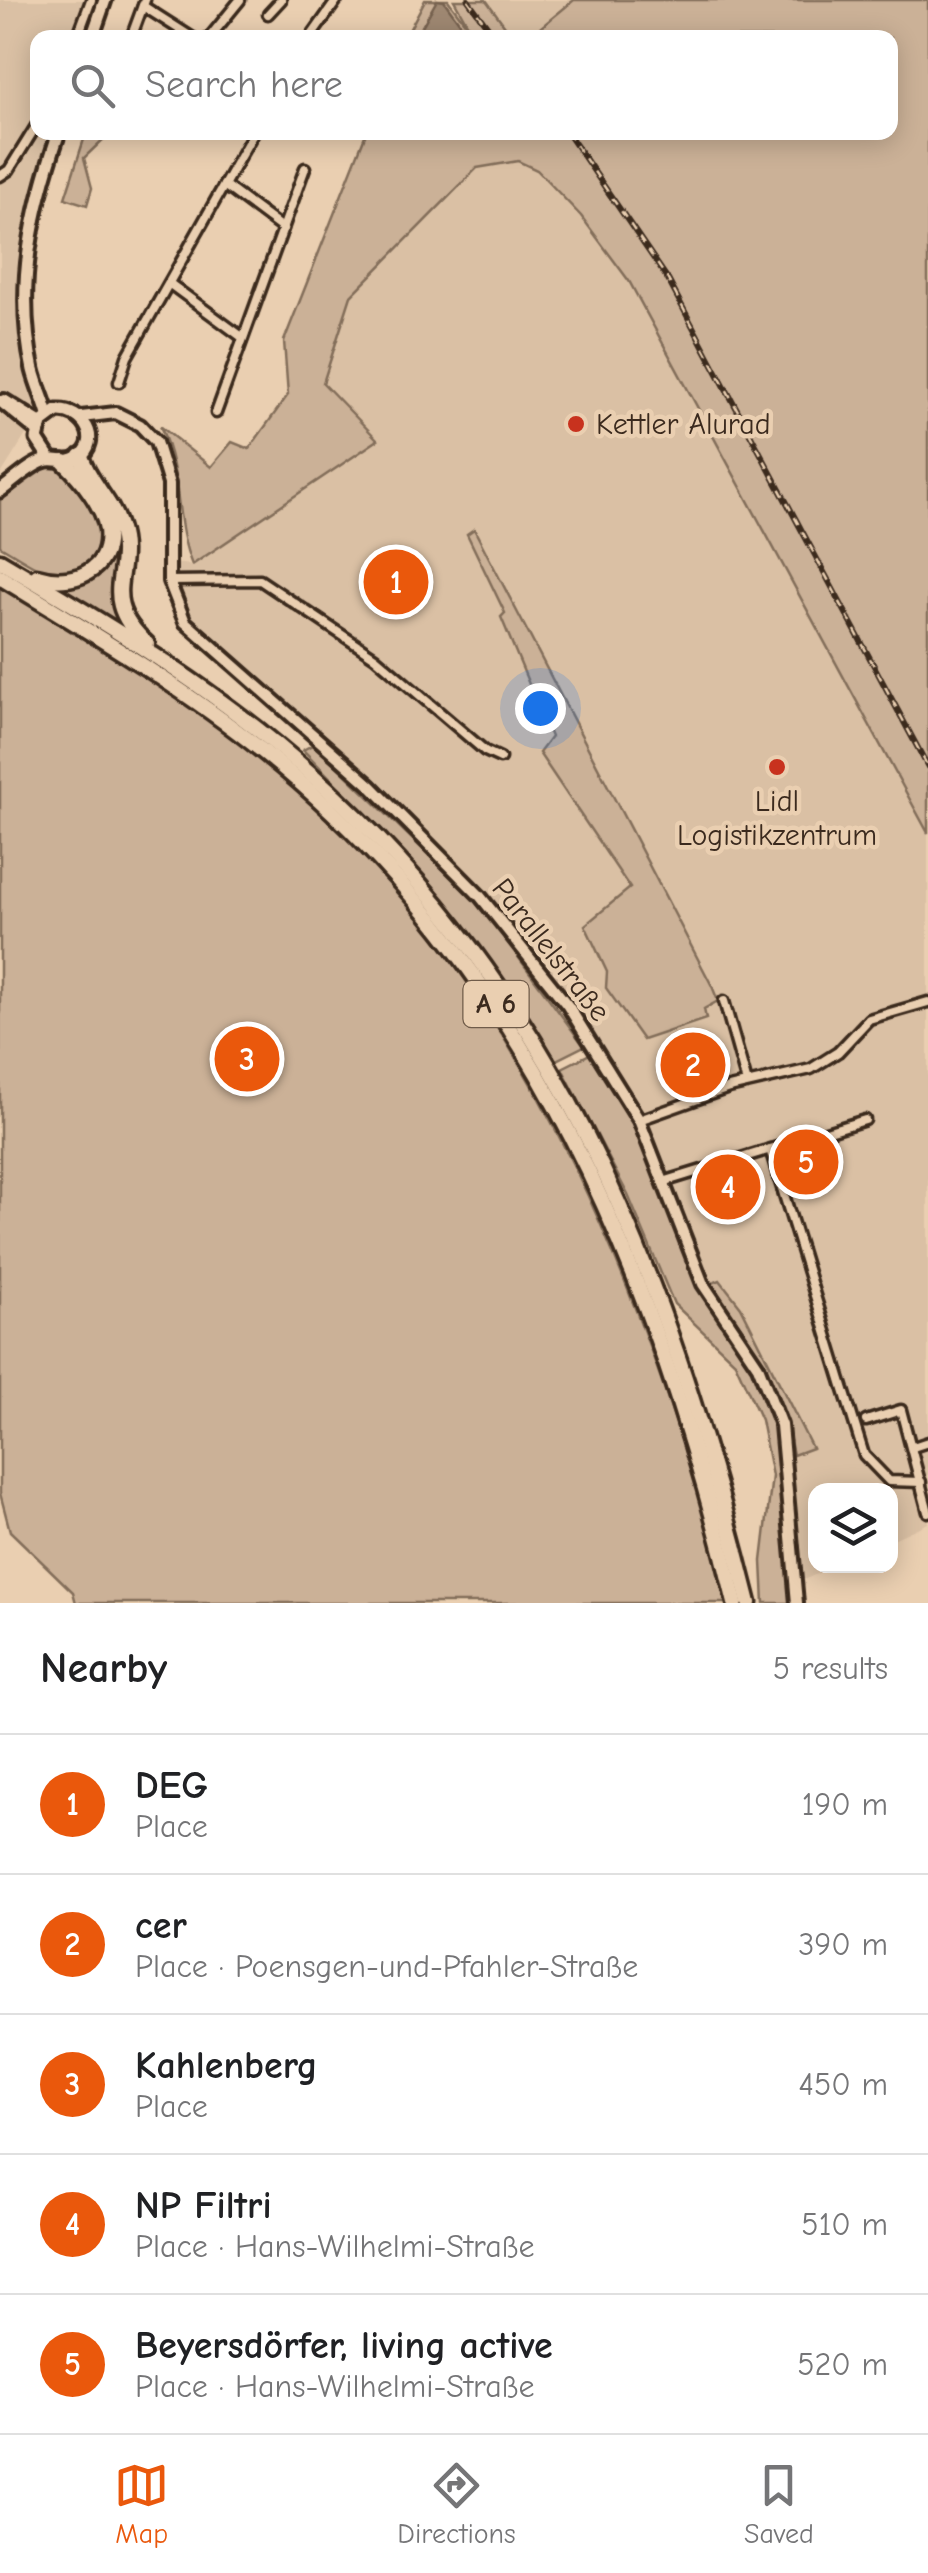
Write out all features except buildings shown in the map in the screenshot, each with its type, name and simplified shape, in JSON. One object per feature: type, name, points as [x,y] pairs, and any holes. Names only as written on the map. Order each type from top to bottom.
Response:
[{"type":"highway","points":[[81,456],[120,530],[118,591],[125,617],[174,668]]},
{"type":"highway","points":[[0,560],[56,581],[80,578],[96,567],[106,544],[104,518],[57,461]]},
{"type":"highway","name":"A 6","points":[[0,560],[174,668],[277,745],[366,826],[442,910],[528,1029],[585,1128],[649,1271],[709,1451],[748,1603]]},
{"type":"highway","name":"A 6","points":[[0,577],[166,680],[266,754],[394,876],[484,988],[566,1122],[630,1261],[679,1396],[735,1603]]},
{"type":"main road","points":[[0,490],[39,447],[42,423],[31,354],[26,262],[60,140]]},
{"type":"main road","points":[[0,490],[57,461],[81,456],[88,442],[84,423],[62,410],[50,397],[31,354]]},
{"type":"main road","points":[[42,423],[62,410]]},
{"type":"main road","points":[[39,447],[57,461]]},
{"type":"street","points":[[216,30],[240,0]]},
{"type":"street","points":[[268,14],[281,0]]},
{"type":"street","points":[[316,30],[337,0]]},
{"type":"street","points":[[134,30],[144,3],[181,30]]},
{"type":"street","points":[[83,30],[100,6]]},
{"type":"street","points":[[0,176],[9,170],[30,137]]},
{"type":"street","points":[[120,382],[127,357],[249,140]]},
{"type":"street","points":[[216,413],[305,168]]},
{"type":"street","points":[[224,185],[283,230]]},
{"type":"street","points":[[170,284],[242,337]]},
{"type":"street","points":[[0,400],[42,423]]},
{"type":"street","name":"Parallelstraße","points":[[84,423],[110,418],[132,421],[156,442],[166,466],[169,581],[174,600],[193,631],[372,786],[480,896],[568,1006],[639,1120],[703,1284],[758,1366],[781,1426],[797,1603]]},
{"type":"street","points":[[169,581],[260,580],[376,657],[485,751],[500,758]]},
{"type":"street","points":[[724,1001],[747,1084]]},
{"type":"street","points":[[639,1120],[747,1084],[812,1069],[838,1052],[869,1019],[928,1002]]},
{"type":"street","points":[[663,1182],[865,1120]]},
{"type":"street","points":[[770,1150],[864,1455],[889,1482],[920,1482]]},
{"type":"street","points":[[866,1421],[901,1410],[928,1512]]},
{"type":"street","points":[[913,1448],[928,1442]]},
{"type":"shaded area","points":[[0,0],[98,0],[88,30],[30,30],[30,140],[54,140],[27,225],[20,318],[40,412],[0,476]]},
{"type":"shaded area","points":[[425,0],[448,0],[470,30],[409,30]]},
{"type":"shaded area","points":[[437,0],[444,1],[465,30],[420,30]]},
{"type":"shaded area","points":[[454,0],[486,0],[508,30],[471,30]]},
{"type":"shaded area","points":[[486,0],[574,0],[538,30],[508,30]]},
{"type":"shaded area","points":[[574,0],[928,0],[928,833],[629,281],[581,216],[537,170],[518,161],[477,168],[351,296],[323,383],[378,440],[192,565],[172,462],[160,426],[211,467],[232,442],[249,449],[288,395],[284,341],[363,140],[898,140],[898,30],[538,30]]},
{"type":"shaded area","points":[[84,140],[103,140],[84,158],[92,188],[87,205],[65,198]]},
{"type":"shaded area","points":[[518,161],[537,170],[581,216],[629,281],[928,833],[928,1523],[898,1537],[898,1483],[808,1483],[808,1573],[819,1573],[801,1581],[792,1456],[812,1448],[742,1308],[720,1280],[710,1284],[664,1170],[571,1008],[490,900],[252,685],[185,633],[165,595],[161,562],[192,565],[378,440],[323,383],[351,296],[477,168]]},
{"type":"shaded area","points":[[51,464],[74,476],[101,522],[97,559],[70,572],[47,571],[0,546],[0,500]]},
{"type":"shaded area","points":[[474,529],[712,986],[718,1001],[704,1009],[706,1019],[643,1040],[606,988],[607,972],[585,925],[630,888],[539,753],[551,737],[501,617],[505,613],[467,534]]},
{"type":"shaded area","points":[[117,532],[124,631],[57,588],[78,584]]},
{"type":"shaded area","points":[[0,586],[159,682],[270,766],[387,879],[458,969],[521,1066],[575,1168],[622,1274],[662,1382],[729,1603],[76,1603],[73,1592],[10,1531],[0,1493]]},
{"type":"shaded area","points":[[314,744],[479,904],[584,1046],[556,1060],[500,975],[439,898],[303,750]]},
{"type":"shaded area","points":[[590,1054],[632,1123],[703,1294],[755,1371],[772,1412],[782,1467],[791,1603],[764,1603],[762,1561],[772,1476],[761,1420],[735,1362],[674,1304],[628,1195],[562,1068]]},
{"type":"shaded area","points":[[720,1280],[741,1307],[812,1448],[793,1455],[780,1404],[764,1364],[710,1284]]},
{"type":"railway","points":[[468,0],[490,30]]},
{"type":"railway","points":[[572,140],[667,278],[928,767]]},
{"type":"place","name":"Kettler Alurad","points":[[576,424]]},
{"type":"place","name":"DEG","points":[[396,582]]},
{"type":"place","name":"Lidl Logistikzentrum","points":[[777,767]]},
{"type":"place","name":"Kahlenberg","points":[[247,1059]]},
{"type":"place","name":"cer","points":[[693,1065]]},
{"type":"place","name":"Beyersdörfer, living active","points":[[806,1162]]},
{"type":"place","name":"NP Filtri","points":[[728,1187]]}]
